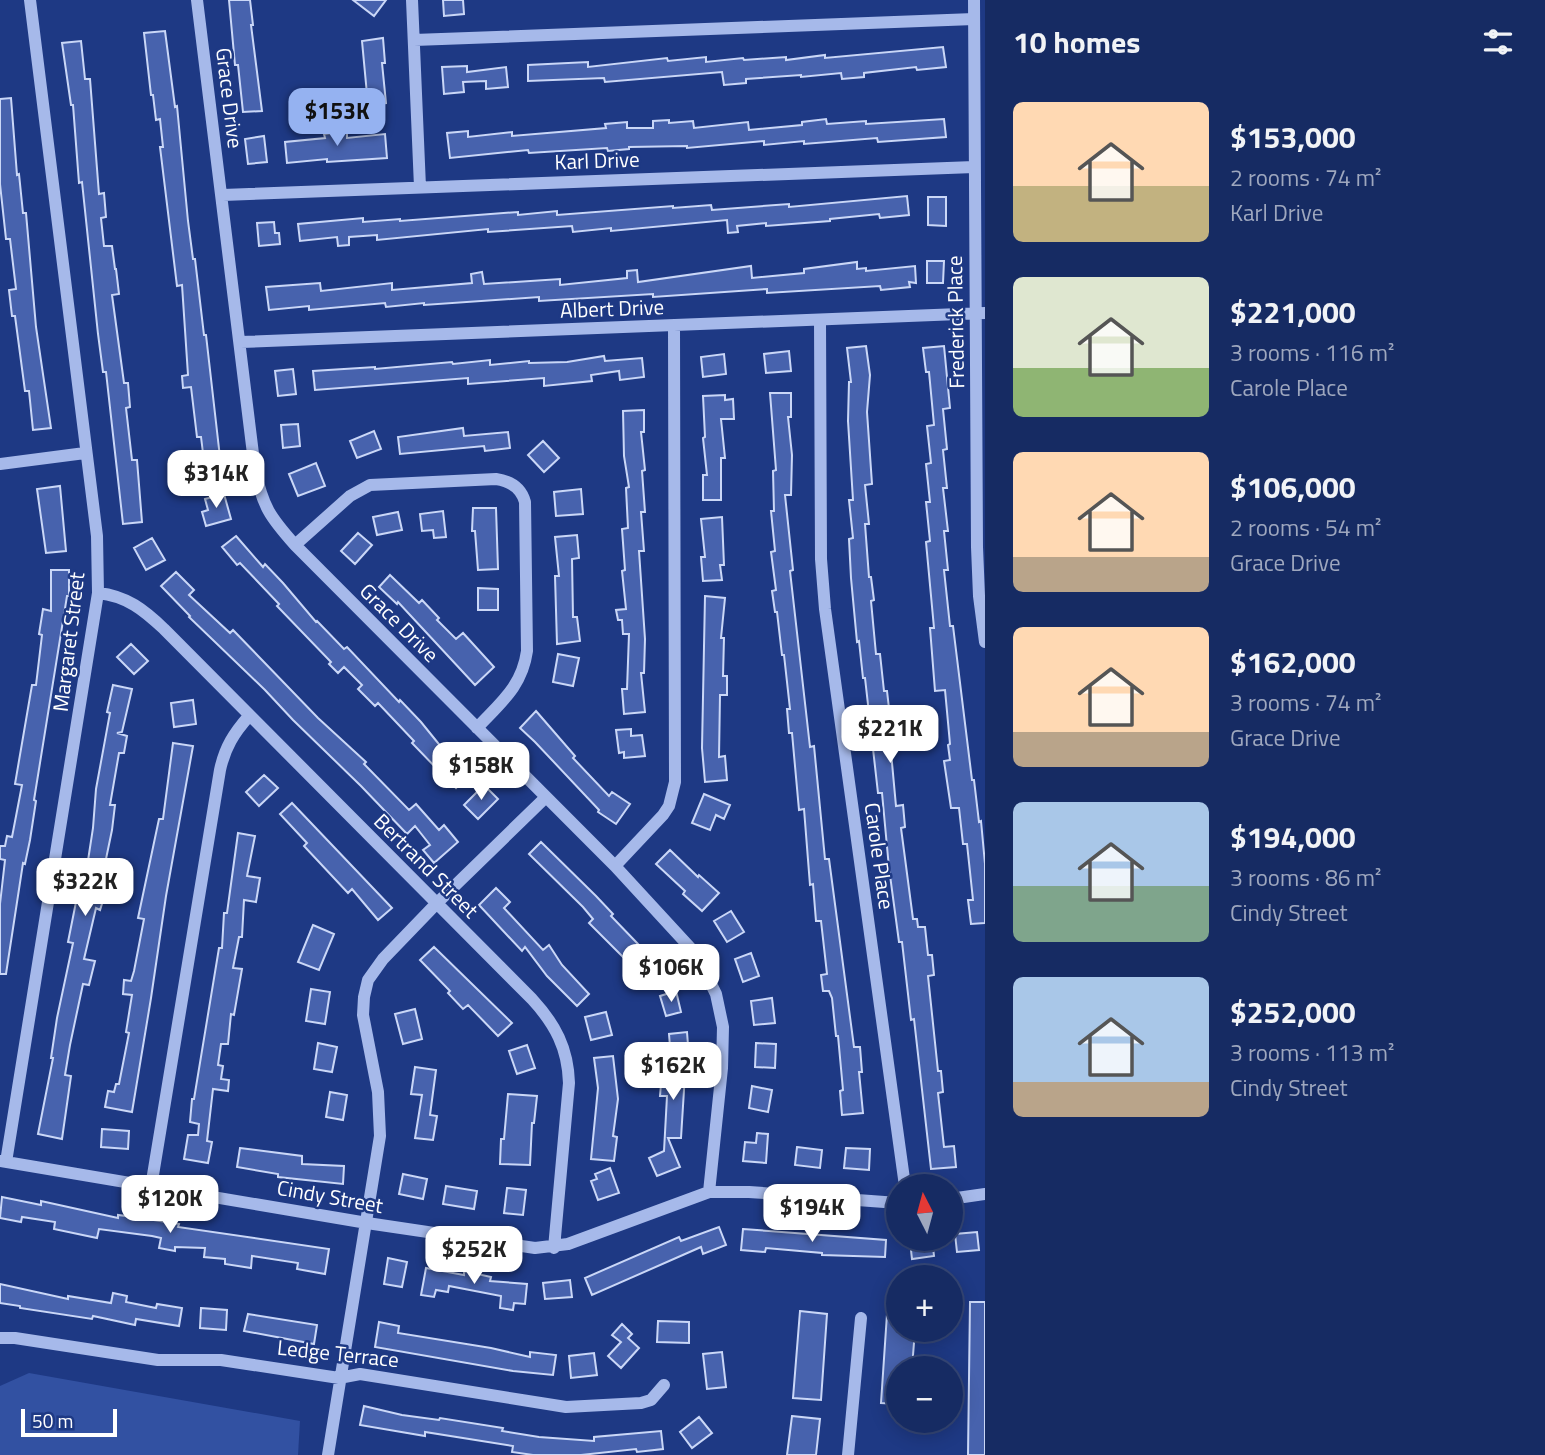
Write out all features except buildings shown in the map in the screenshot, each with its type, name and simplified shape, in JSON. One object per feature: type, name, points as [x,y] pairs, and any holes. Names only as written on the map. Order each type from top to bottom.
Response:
[{"type":"street","name":"Margaret Street","points":[[3,1162],[98,593],[97,536],[30,0]]},
{"type":"street","name":"Grace Drive","points":[[197,0],[255,470],[262,501],[273,521],[295,545],[615,866],[688,943],[704,967],[720,1010],[723,1045],[709,1192]]},
{"type":"street","points":[[412,0],[420,187]]},
{"type":"street","name":"Frederick Place","points":[[974,0],[974,167],[980,314],[977,565],[985,642]]},
{"type":"street","points":[[414,40],[974,19]]},
{"type":"street","name":"Karl Drive","points":[[223,195],[974,167]]},
{"type":"street","name":"Albert Drive","points":[[241,342],[980,314]]},
{"type":"street","name":"Carole Place","points":[[820,320],[821,559],[825,609],[903,1174]]},
{"type":"street","points":[[615,866],[663,816],[669,806],[675,782],[674,326]]},
{"type":"street","points":[[0,464],[85,453]]},
{"type":"street","points":[[295,545],[351,496],[370,485],[496,479],[507,480],[516,486],[523,494],[525,502],[525,668],[519,681],[477,729]]},
{"type":"street","name":"Bertrand Street","points":[[98,593],[125,599],[145,611],[553,1024],[567,1060],[569,1083],[554,1248]]},
{"type":"street","points":[[151,1187],[220,770],[225,748],[249,716]]},
{"type":"street","points":[[328,1455],[380,1136],[380,1115],[363,1015],[368,979],[383,959],[436,904],[545,798]]},
{"type":"street","name":"Cindy Street","points":[[3,1162],[367,1223],[535,1248],[554,1248],[587,1238],[709,1192],[886,1202]]},
{"type":"street","points":[[963,1197],[985,1194]]},
{"type":"street","points":[[848,1455],[861,1318]]},
{"type":"street","name":"Ledge Terrace","points":[[0,1338],[158,1360],[221,1360],[339,1378],[360,1374],[566,1406],[641,1403],[650,1400],[664,1385]]},
{"type":"shaded area","points":[[29,1373],[300,1421],[298,1455],[0,1455],[0,1386]]}]
